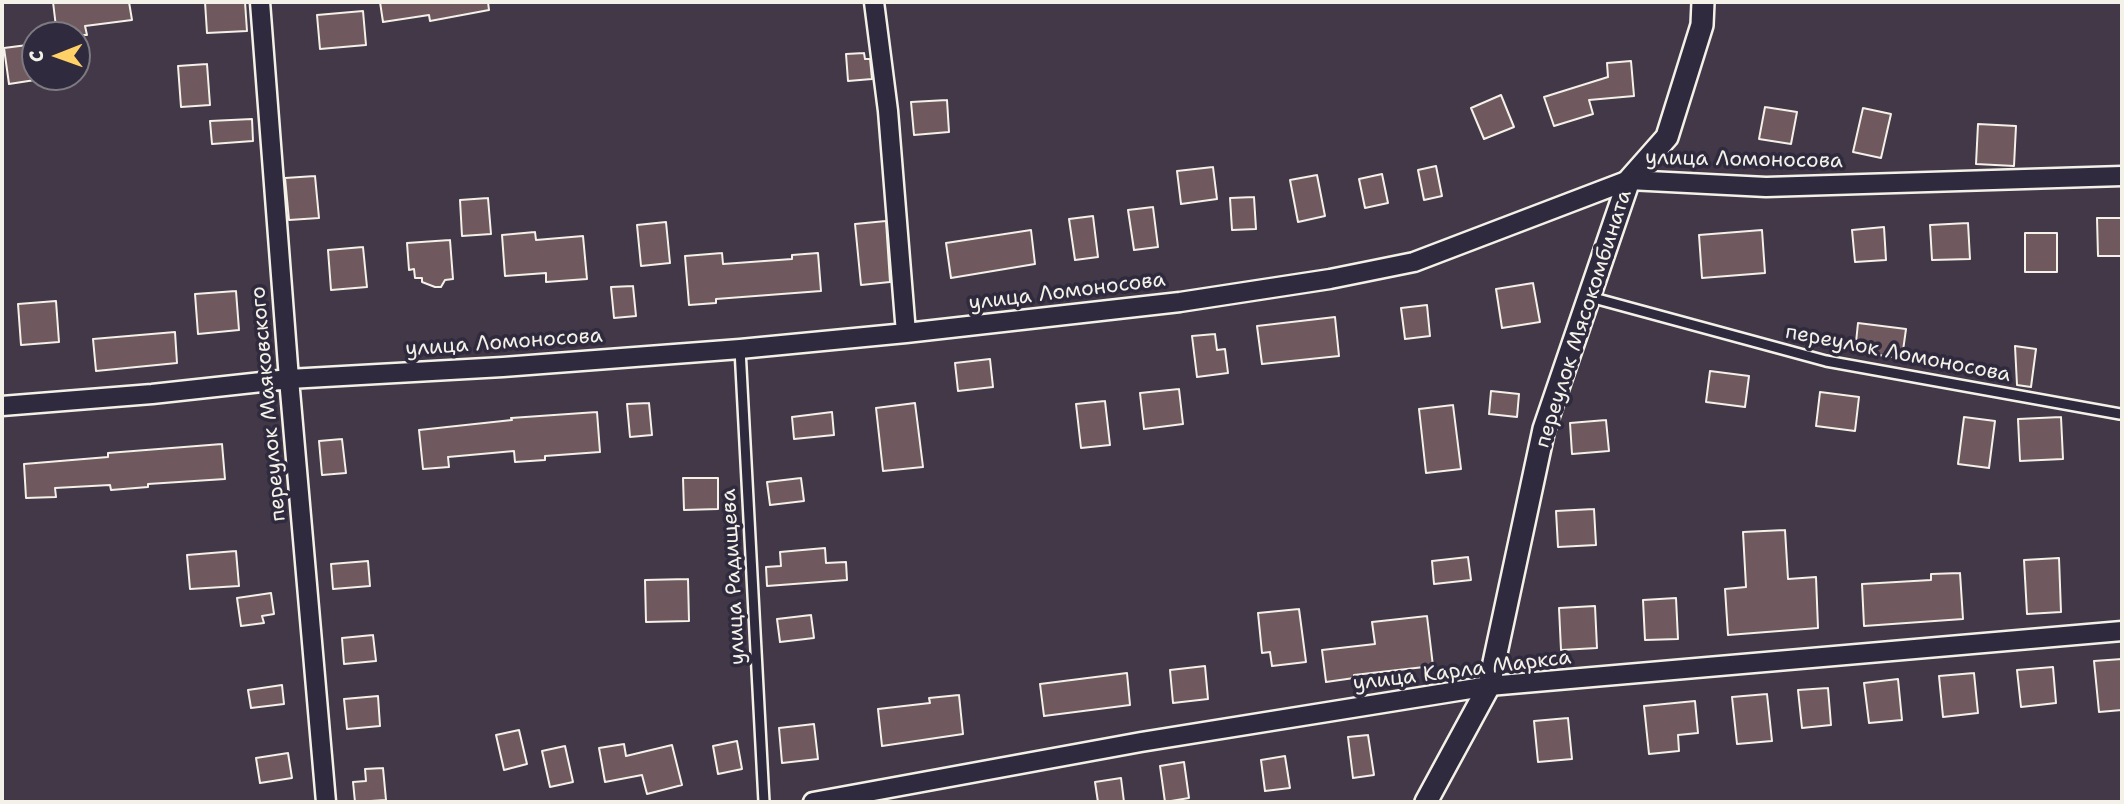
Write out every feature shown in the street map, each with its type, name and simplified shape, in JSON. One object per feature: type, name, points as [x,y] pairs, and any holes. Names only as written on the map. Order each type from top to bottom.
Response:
[{"type":"street","name":"переулок Маяковского","points":[[260,2],[326,802]]},
{"type":"street","points":[[874,2],[888,111],[906,333]]},
{"type":"street","name":"переулок Мясокомбината","points":[[1428,801],[1489,686],[1544,429],[1629,180],[1667,137],[1702,25],[1703,2]]},
{"type":"street","name":"улица Ломоносова","points":[[2,406],[152,394],[289,379],[503,367],[740,349],[1180,302],[1330,279],[1414,262],[1629,180],[1766,187],[2122,176]]},
{"type":"street","name":"улица Карла Маркса","points":[[813,802],[1141,742],[1489,686],[2122,631]]},
{"type":"lane","name":"переулок Ломоносова","points":[[1590,296],[1826,361],[2120,414]]},
{"type":"lane","name":"улица Радищева","points":[[740,349],[764,802]]},
{"type":"building","points":[[53,2],[129,2],[132,20],[91,25],[91,21],[55,21]]},
{"type":"building","points":[[205,2],[245,2],[247,31],[207,33]]},
{"type":"building","points":[[380,2],[488,2],[489,10],[430,21],[429,15],[383,22]]},
{"type":"building","points":[[363,11],[366,45],[320,49],[317,15]]},
{"type":"building","points":[[21,46],[21,82],[9,84],[4,48]]},
{"type":"building","points":[[864,53],[865,59],[870,59],[872,79],[848,81],[846,54]]},
{"type":"building","points":[[1631,61],[1634,96],[1589,100],[1593,114],[1554,126],[1544,97],[1608,77],[1607,63]]},
{"type":"building","points":[[207,64],[210,105],[181,107],[178,66]]},
{"type":"building","points":[[1501,95],[1514,127],[1484,139],[1471,108]]},
{"type":"building","points":[[947,100],[949,132],[914,135],[911,102]]},
{"type":"building","points":[[1765,107],[1797,112],[1791,144],[1759,139]]},
{"type":"building","points":[[1863,108],[1891,114],[1881,158],[1853,152]]},
{"type":"building","points":[[252,119],[253,141],[212,144],[210,121]]},
{"type":"building","points":[[1978,124],[2016,126],[2014,166],[1976,164]]},
{"type":"building","points":[[1436,166],[1442,196],[1424,200],[1418,170]]},
{"type":"building","points":[[1213,167],[1217,199],[1181,204],[1177,171]]},
{"type":"building","points":[[1382,174],[1388,203],[1365,208],[1359,179]]},
{"type":"building","points":[[1317,175],[1325,216],[1298,222],[1290,180]]},
{"type":"building","points":[[315,176],[319,218],[289,220],[285,178]]},
{"type":"building","points":[[1254,197],[1256,229],[1232,230],[1230,198]]},
{"type":"building","points":[[488,198],[491,234],[462,236],[460,200]]},
{"type":"building","points":[[1153,207],[1158,247],[1134,250],[1128,210]]},
{"type":"building","points":[[1093,216],[1098,257],[1075,260],[1069,219]]},
{"type":"building","points":[[2097,218],[2122,218],[2122,256],[2098,256]]},
{"type":"building","points":[[886,221],[890,282],[861,285],[855,224]]},
{"type":"building","points":[[666,222],[670,263],[641,266],[637,225]]},
{"type":"building","points":[[1968,223],[1970,259],[1932,260],[1930,225]]},
{"type":"building","points":[[1884,227],[1886,260],[1855,262],[1852,230]]},
{"type":"building","points":[[1031,230],[1035,264],[951,278],[946,243]]},
{"type":"building","points":[[1762,230],[1765,273],[1702,278],[1699,235]]},
{"type":"building","points":[[535,232],[536,240],[583,236],[587,279],[546,282],[546,273],[505,276],[502,235]]},
{"type":"building","points":[[2025,233],[2057,233],[2057,272],[2025,272]]},
{"type":"building","points":[[450,240],[453,279],[445,280],[441,287],[435,287],[422,282],[422,278],[415,278],[414,269],[409,270],[407,243]]},
{"type":"building","points":[[363,247],[367,287],[331,290],[328,250]]},
{"type":"building","points":[[722,253],[723,264],[792,259],[792,255],[818,253],[821,291],[716,299],[716,303],[689,305],[685,256]]},
{"type":"building","points":[[1533,283],[1540,322],[1502,328],[1496,289]]},
{"type":"building","points":[[633,286],[636,316],[614,318],[611,287]]},
{"type":"building","points":[[236,291],[239,330],[198,334],[195,294]]},
{"type":"building","points":[[56,301],[59,342],[21,345],[18,304]]},
{"type":"building","points":[[1427,305],[1430,336],[1405,339],[1401,308]]},
{"type":"building","points":[[1335,317],[1339,356],[1262,364],[1257,326]]},
{"type":"building","points":[[1858,323],[1906,329],[1902,358],[1855,352]]},
{"type":"building","points":[[175,332],[177,363],[96,371],[93,339]]},
{"type":"building","points":[[1215,334],[1217,350],[1225,349],[1228,373],[1197,377],[1192,336]]},
{"type":"building","points":[[2015,346],[2036,349],[2031,387],[2017,385]]},
{"type":"building","points":[[990,359],[993,387],[958,391],[955,363]]},
{"type":"building","points":[[1710,371],[1749,376],[1745,407],[1706,402]]},
{"type":"building","points":[[1179,389],[1183,424],[1144,429],[1140,393]]},
{"type":"building","points":[[1491,391],[1519,394],[1517,417],[1489,414]]},
{"type":"building","points":[[1820,392],[1859,397],[1855,431],[1816,426]]},
{"type":"building","points":[[1105,401],[1110,445],[1081,448],[1076,404]]},
{"type":"building","points":[[649,403],[652,435],[630,437],[627,404]]},
{"type":"building","points":[[915,403],[923,467],[883,471],[876,408]]},
{"type":"building","points":[[1453,405],[1461,469],[1426,473],[1419,409]]},
{"type":"building","points":[[597,412],[600,452],[545,456],[545,460],[515,462],[514,451],[448,457],[449,467],[423,469],[419,430],[512,420],[511,418]]},
{"type":"building","points":[[832,412],[834,435],[794,439],[792,417]]},
{"type":"building","points":[[1964,417],[1995,421],[1989,468],[1958,464]]},
{"type":"building","points":[[2061,417],[2063,459],[2020,461],[2018,419]]},
{"type":"building","points":[[1606,420],[1609,451],[1572,454],[1570,423]]},
{"type":"building","points":[[342,439],[346,473],[322,475],[319,441]]},
{"type":"building","points":[[222,444],[225,479],[148,484],[148,487],[111,490],[110,485],[55,488],[56,497],[26,498],[24,464],[108,457],[108,453]]},
{"type":"building","points":[[683,478],[718,478],[718,509],[684,510]]},
{"type":"building","points":[[801,478],[804,501],[770,505],[767,482]]},
{"type":"building","points":[[1594,509],[1596,545],[1558,547],[1556,511]]},
{"type":"building","points":[[1785,530],[1788,579],[1816,577],[1818,628],[1728,635],[1725,589],[1746,587],[1743,532]]},
{"type":"building","points":[[825,548],[826,563],[846,562],[847,580],[767,586],[766,567],[781,566],[780,552]]},
{"type":"building","points":[[236,551],[239,586],[190,589],[187,555]]},
{"type":"building","points":[[1468,557],[1471,580],[1434,584],[1432,561]]},
{"type":"building","points":[[2059,558],[2061,612],[2027,614],[2024,560]]},
{"type":"building","points":[[368,561],[370,586],[333,589],[331,564]]},
{"type":"building","points":[[1960,573],[1963,619],[1864,626],[1862,584],[1931,580],[1931,574]]},
{"type":"building","points":[[688,579],[689,621],[646,622],[645,580]]},
{"type":"building","points":[[271,593],[274,614],[262,616],[264,623],[241,626],[237,598]]},
{"type":"building","points":[[1676,598],[1678,639],[1645,640],[1643,600]]},
{"type":"building","points":[[1595,606],[1597,648],[1561,650],[1559,608]]},
{"type":"building","points":[[1299,609],[1306,662],[1272,666],[1270,652],[1262,653],[1258,613]]},
{"type":"building","points":[[811,615],[814,638],[780,642],[777,619]]},
{"type":"building","points":[[1427,616],[1433,666],[1354,675],[1354,678],[1326,682],[1322,650],[1375,644],[1372,622]]},
{"type":"building","points":[[373,635],[376,661],[344,664],[342,638]]},
{"type":"building","points":[[2122,659],[2122,710],[2099,712],[2094,661]]},
{"type":"building","points":[[1205,666],[1208,699],[1173,703],[1170,670]]},
{"type":"building","points":[[2053,667],[2056,703],[2021,707],[2017,670]]},
{"type":"building","points":[[1127,673],[1130,705],[1044,716],[1040,684]]},
{"type":"building","points":[[1974,673],[1978,713],[1943,717],[1939,676]]},
{"type":"building","points":[[1898,679],[1902,720],[1869,723],[1864,683]]},
{"type":"building","points":[[282,685],[284,704],[251,708],[248,690]]},
{"type":"building","points":[[1828,688],[1831,725],[1802,728],[1798,690]]},
{"type":"building","points":[[1767,694],[1772,741],[1737,744],[1732,697]]},
{"type":"building","points":[[959,695],[963,734],[882,746],[878,709],[930,703],[929,698]]},
{"type":"building","points":[[378,696],[380,726],[347,729],[344,699]]},
{"type":"building","points":[[1695,701],[1698,733],[1678,735],[1679,751],[1649,754],[1644,706]]},
{"type":"building","points":[[1568,718],[1572,759],[1538,762],[1534,721]]},
{"type":"building","points":[[814,724],[818,759],[782,763],[779,728]]},
{"type":"building","points":[[519,730],[527,764],[504,770],[496,735]]},
{"type":"building","points":[[1368,735],[1374,775],[1353,778],[1348,737]]},
{"type":"building","points":[[737,741],[742,769],[718,774],[713,746]]},
{"type":"building","points":[[624,744],[626,756],[672,745],[682,785],[647,794],[642,775],[605,782],[599,748]]},
{"type":"building","points":[[565,746],[573,782],[550,787],[542,751]]},
{"type":"building","points":[[288,753],[292,778],[260,783],[256,758]]},
{"type":"building","points":[[1285,756],[1290,788],[1265,791],[1261,760]]},
{"type":"building","points":[[1184,762],[1189,798],[1165,802],[1160,766]]},
{"type":"building","points":[[383,768],[386,800],[355,802],[353,782],[366,781],[365,769]]},
{"type":"building","points":[[1121,778],[1124,802],[1098,802],[1095,782]]}]
